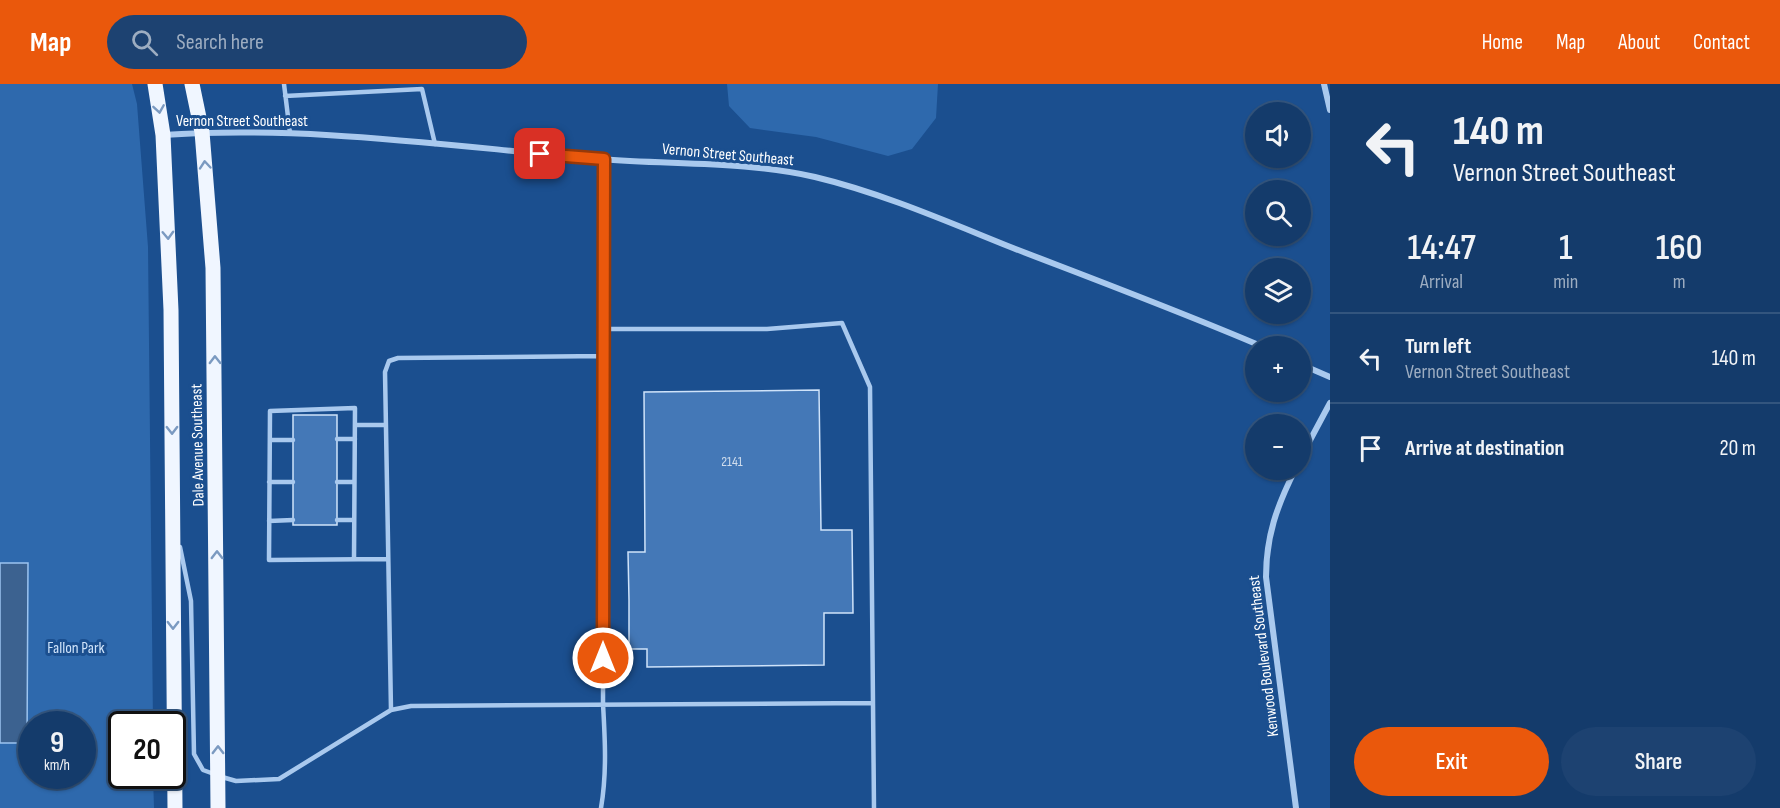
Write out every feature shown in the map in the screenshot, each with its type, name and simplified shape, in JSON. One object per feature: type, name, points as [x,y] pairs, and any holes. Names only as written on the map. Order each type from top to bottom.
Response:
[{"type":"main road","name":"Dale Avenue Southeast","points":[[154,84],[163,135],[171,310],[175,808]]},
{"type":"main road","name":"Dale Avenue Southeast","points":[[192,84],[202,132],[213,268],[218,808]]},
{"type":"street","points":[[1324,84],[1330,110]]},
{"type":"street","name":"Vernon Street Southeast","points":[[163,135],[202,132],[290,133],[604,159],[773,170],[816,178],[966,229],[1245,340]]},
{"type":"street","points":[[1311,369],[1330,377]]},
{"type":"street","points":[[1311,438],[1330,403]]},
{"type":"street","name":"Kenwood Boulevard Southeast","points":[[1291,480],[1272,522],[1266,552],[1266,577],[1296,808]]},
{"type":"lane","points":[[284,84],[290,133]]},
{"type":"lane","points":[[285,96],[422,89],[435,144]]},
{"type":"lane","points":[[601,808],[605,786],[603,704],[604,159]]},
{"type":"lane","points":[[603,329],[767,329],[842,323],[870,387],[874,808]]},
{"type":"lane","points":[[391,710],[385,372],[389,361],[399,358],[603,356]]},
{"type":"lane","points":[[354,559],[355,408],[270,411],[269,560],[388,559]]},
{"type":"lane","points":[[355,425],[386,425]]},
{"type":"lane","points":[[337,439],[355,440]]},
{"type":"lane","points":[[270,440],[293,440]]},
{"type":"lane","points":[[269,482],[293,482]]},
{"type":"lane","points":[[337,482],[354,482]]},
{"type":"lane","points":[[173,517],[191,601],[194,754],[203,770],[236,782],[279,779],[391,710],[411,706],[873,703]]},
{"type":"lane","points":[[269,521],[293,520]]},
{"type":"lane","points":[[337,520],[354,520]]},
{"type":"green space","name":"Fallon Park","points":[[0,84],[132,84],[137,104],[148,247],[153,711],[108,711],[108,789],[153,789],[154,808],[0,808]]},
{"type":"green space","points":[[727,84],[938,84],[936,118],[912,149],[888,156],[816,137],[750,128],[729,106]]},
{"type":"shaded area","points":[[0,563],[28,563],[27,711],[18,711],[18,743],[0,743]]},
{"type":"building","points":[[819,390],[821,530],[852,530],[853,613],[824,613],[824,665],[647,667],[647,649],[629,649],[628,552],[645,552],[644,392]]},
{"type":"building","points":[[293,415],[337,415],[337,525],[293,525]]},
{"type":"route","points":[[540,154],[604,159],[603,658]]}]
